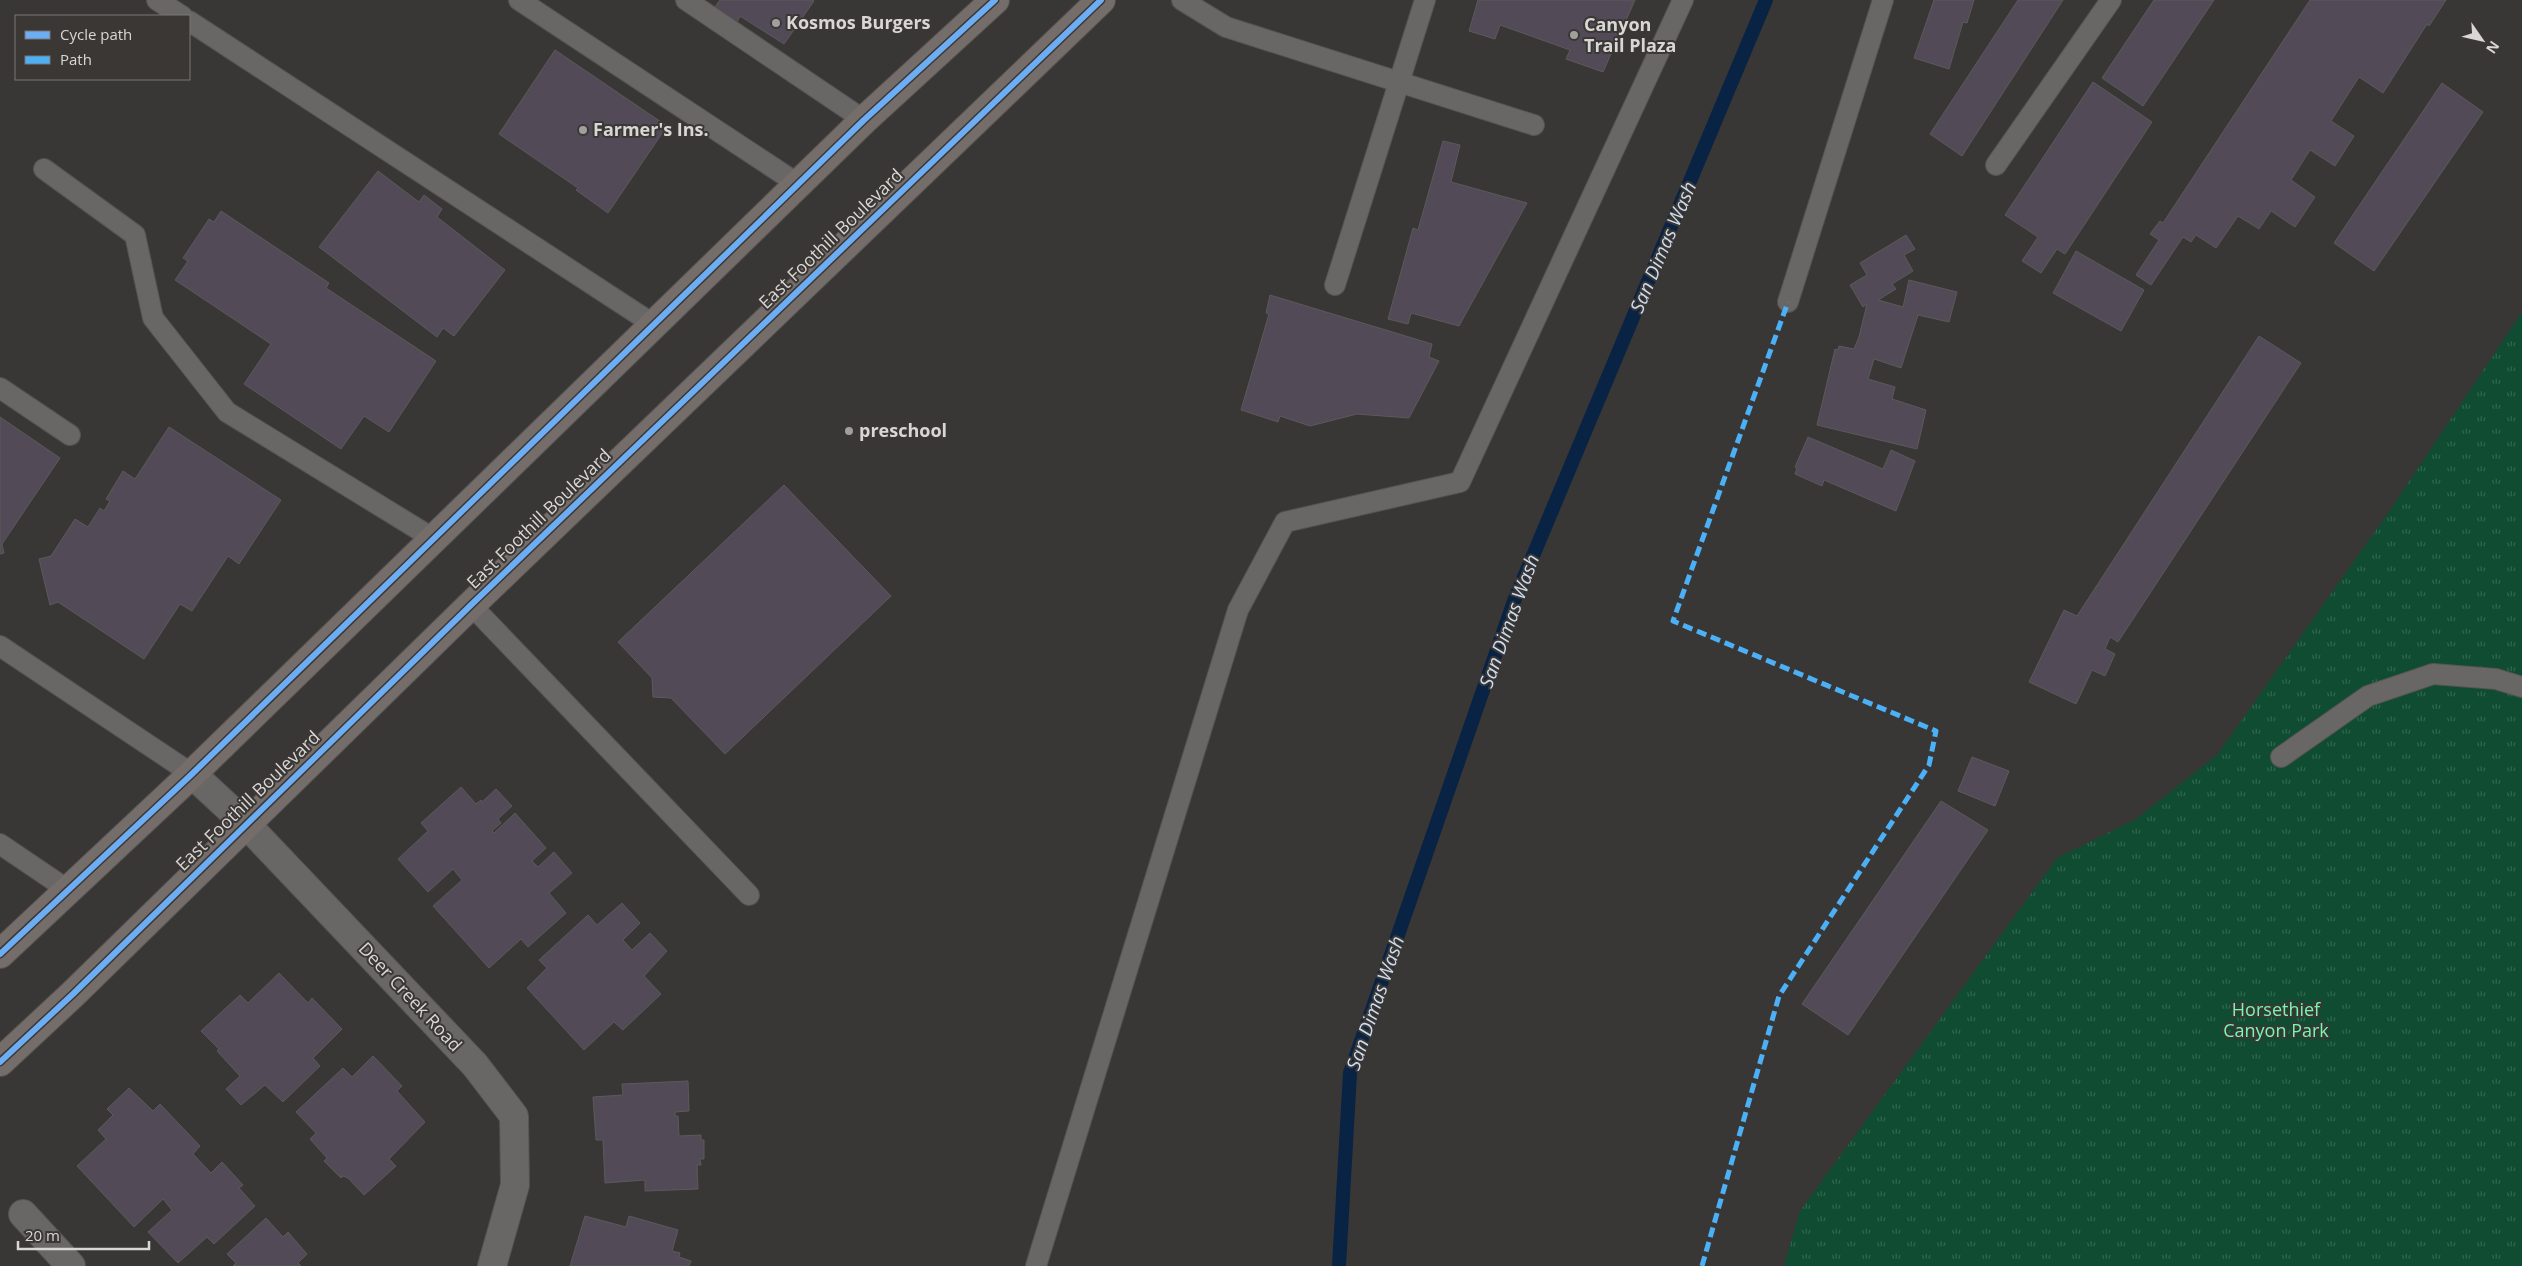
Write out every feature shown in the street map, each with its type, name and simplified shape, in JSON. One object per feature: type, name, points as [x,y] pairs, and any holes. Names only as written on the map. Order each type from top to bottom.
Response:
[{"type":"main road","points":[[0,954],[192,774],[864,120],[995,0]]},
{"type":"main road","name":"East Foothill Boulevard","points":[[0,1062],[73,994],[471,605],[1101,0]]},
{"type":"street","name":"Deer Creek Road","points":[[192,774],[245,824],[475,1065],[514,1116],[515,1186],[492,1266]]},
{"type":"street","points":[[23,1214],[71,1266]]},
{"type":"lane","points":[[157,0],[180,15]]},
{"type":"lane","points":[[519,0],[798,184]]},
{"type":"lane","points":[[686,0],[864,120]]},
{"type":"lane","points":[[1182,0],[1226,27],[1534,125]]},
{"type":"lane","points":[[1335,285],[1425,0]]},
{"type":"lane","points":[[1036,1266],[1238,610],[1285,522],[1460,482],[1683,0]]},
{"type":"lane","points":[[1788,302],[1883,0]]},
{"type":"lane","points":[[1996,165],[2111,0]]},
{"type":"lane","points":[[190,22],[653,324]]},
{"type":"lane","points":[[44,169],[135,234],[154,318],[226,412],[434,539]]},
{"type":"lane","points":[[0,388],[70,435]]},
{"type":"lane","points":[[471,605],[749,895]]},
{"type":"lane","points":[[0,646],[192,774]]},
{"type":"lane","points":[[2282,757],[2368,696],[2433,674],[2496,680],[2522,687]]},
{"type":"lane","points":[[0,844],[68,890]]},
{"type":"green space","name":"Horsethief Canyon Park","points":[[2522,312],[2522,1266],[1784,1266],[1800,1211],[2057,858],[2136,819],[2217,755],[2388,513]]},
{"type":"building","name":"Kosmos Burgers","points":[[720,0],[814,1],[784,44],[740,16],[737,22],[715,7]]},
{"type":"building","name":"Canyon Trail Plaza","points":[[1478,0],[1635,0],[1603,72],[1566,59],[1570,50],[1500,25],[1495,39],[1469,31]]},
{"type":"building","points":[[1934,0],[1974,0],[1967,23],[1963,22],[1949,69],[1914,58]]},
{"type":"building","points":[[2018,0],[2063,0],[1962,156],[1930,134]]},
{"type":"building","points":[[2154,0],[2214,0],[2143,106],[2102,78]]},
{"type":"building","points":[[2310,0],[2446,0],[2429,26],[2427,24],[2383,93],[2359,77],[2331,121],[2354,136],[2335,166],[2310,150],[2291,180],[2315,197],[2295,227],[2271,211],[2259,229],[2238,216],[2216,248],[2196,235],[2191,242],[2183,237],[2151,285],[2136,275],[2159,240],[2150,234],[2160,221],[2163,223]]},
{"type":"building","name":"Farmer's Ins.","points":[[555,50],[667,126],[608,213],[576,190],[578,188],[499,134]]},
{"type":"building","points":[[2093,82],[2152,122],[2065,254],[2057,249],[2041,273],[2022,261],[2038,237],[2005,215]]},
{"type":"building","points":[[2442,83],[2483,112],[2374,271],[2334,243]]},
{"type":"building","points":[[1443,141],[1460,145],[1451,182],[1527,203],[1459,326],[1411,313],[1408,324],[1388,319],[1413,228],[1418,230]]},
{"type":"building","points":[[378,171],[419,202],[424,195],[442,209],[437,217],[505,270],[454,336],[443,328],[437,337],[319,247]]},
{"type":"building","points":[[221,211],[329,283],[326,288],[436,361],[389,432],[364,416],[341,449],[244,384],[271,344],[175,280],[188,261],[183,258],[209,219],[214,222]]},
{"type":"building","points":[[1906,235],[1915,249],[1904,255],[1913,271],[1892,284],[1896,289],[1878,300],[1903,307],[1909,280],[1957,292],[1949,322],[1918,315],[1901,368],[1874,359],[1868,379],[1895,387],[1892,399],[1926,410],[1917,449],[1817,425],[1835,349],[1838,350],[1839,346],[1854,349],[1859,337],[1867,304],[1863,307],[1850,285],[1867,275],[1860,263]]},
{"type":"building","points":[[2076,251],[2144,290],[2121,331],[2053,293]]},
{"type":"building","points":[[1270,295],[1432,344],[1429,357],[1439,361],[1409,418],[1357,414],[1310,426],[1280,416],[1278,422],[1241,410],[1269,314],[1266,313]]},
{"type":"building","points":[[2259,336],[2301,363],[2118,642],[2110,637],[2105,649],[2115,654],[2105,676],[2092,670],[2076,704],[2029,682],[2064,610],[2077,616]]},
{"type":"building","points":[[0,417],[60,458],[2,544],[4,553],[0,554]]},
{"type":"building","points":[[169,427],[281,500],[239,564],[228,556],[192,611],[180,604],[144,659],[58,602],[50,605],[39,559],[51,556],[75,519],[88,527],[100,508],[104,511],[110,501],[106,499],[123,471],[135,479]]},
{"type":"building","points":[[1808,437],[1883,469],[1891,450],[1915,461],[1896,511],[1824,480],[1822,486],[1795,474],[1797,468],[1795,467]]},
{"type":"building","points":[[784,485],[891,596],[725,754],[671,698],[653,697],[652,678],[618,642]]},
{"type":"building","points":[[1972,757],[2009,771],[1995,806],[1958,791]]},
{"type":"building","points":[[461,787],[476,804],[481,800],[482,802],[496,789],[512,806],[498,819],[501,823],[492,831],[494,833],[515,813],[546,848],[532,861],[538,867],[554,852],[572,873],[549,893],[566,913],[528,947],[521,939],[489,968],[433,906],[462,880],[453,869],[428,892],[398,859],[428,831],[421,823]]},
{"type":"building","points":[[1941,801],[1988,830],[1848,1035],[1802,1004]]},
{"type":"building","points":[[622,903],[640,923],[623,940],[632,950],[650,933],[667,951],[644,976],[661,994],[623,1030],[614,1022],[584,1050],[527,988],[547,968],[539,960],[588,915],[597,925]]},
{"type":"building","points":[[279,973],[308,1003],[312,998],[342,1029],[313,1058],[320,1066],[283,1102],[265,1085],[241,1105],[226,1089],[240,1076],[217,1051],[219,1049],[201,1031],[240,995],[248,1003]]},
{"type":"building","points":[[373,1056],[402,1086],[397,1091],[425,1122],[389,1159],[396,1166],[364,1195],[348,1178],[343,1176],[341,1178],[324,1161],[327,1158],[310,1139],[316,1133],[296,1112],[343,1068],[352,1077]]},
{"type":"building","points":[[688,1081],[689,1111],[675,1112],[675,1116],[678,1116],[679,1136],[701,1135],[701,1140],[704,1140],[704,1159],[700,1159],[701,1165],[697,1165],[698,1189],[645,1191],[645,1180],[605,1183],[603,1140],[596,1140],[593,1097],[623,1095],[622,1084]]},
{"type":"building","points":[[129,1088],[153,1111],[160,1104],[200,1146],[193,1154],[211,1173],[222,1162],[243,1185],[239,1188],[255,1206],[214,1244],[207,1237],[178,1263],[148,1232],[172,1210],[163,1199],[134,1227],[77,1166],[106,1139],[98,1130],[113,1115],[107,1109]]},
{"type":"building","points":[[585,1216],[626,1227],[629,1216],[678,1230],[672,1251],[680,1253],[679,1257],[691,1261],[689,1266],[570,1266]]},
{"type":"building","points":[[266,1218],[283,1237],[288,1232],[307,1254],[298,1263],[301,1266],[233,1266],[236,1263],[227,1254]]},
{"type":"waterway","name":"San Dimas Wash","points":[[1339,1266],[1350,1073],[1514,601],[1766,0]]},
{"type":"marked path","points":[[1702,1266],[1779,996],[1929,765],[1936,731],[1673,621],[1788,302]]},
{"type":"cycle path","points":[[0,954],[192,774],[864,120],[995,0]]},
{"type":"cycle path","points":[[0,1062],[73,994],[471,605],[1101,0]]},
{"type":"place","name":"Kosmos Burgers","points":[[776,23]]},
{"type":"place","name":"Canyon Trail Plaza","points":[[1574,35]]},
{"type":"place","name":"Farmer's Ins.","points":[[583,130]]},
{"type":"place","name":"preschool","points":[[849,431]]}]
